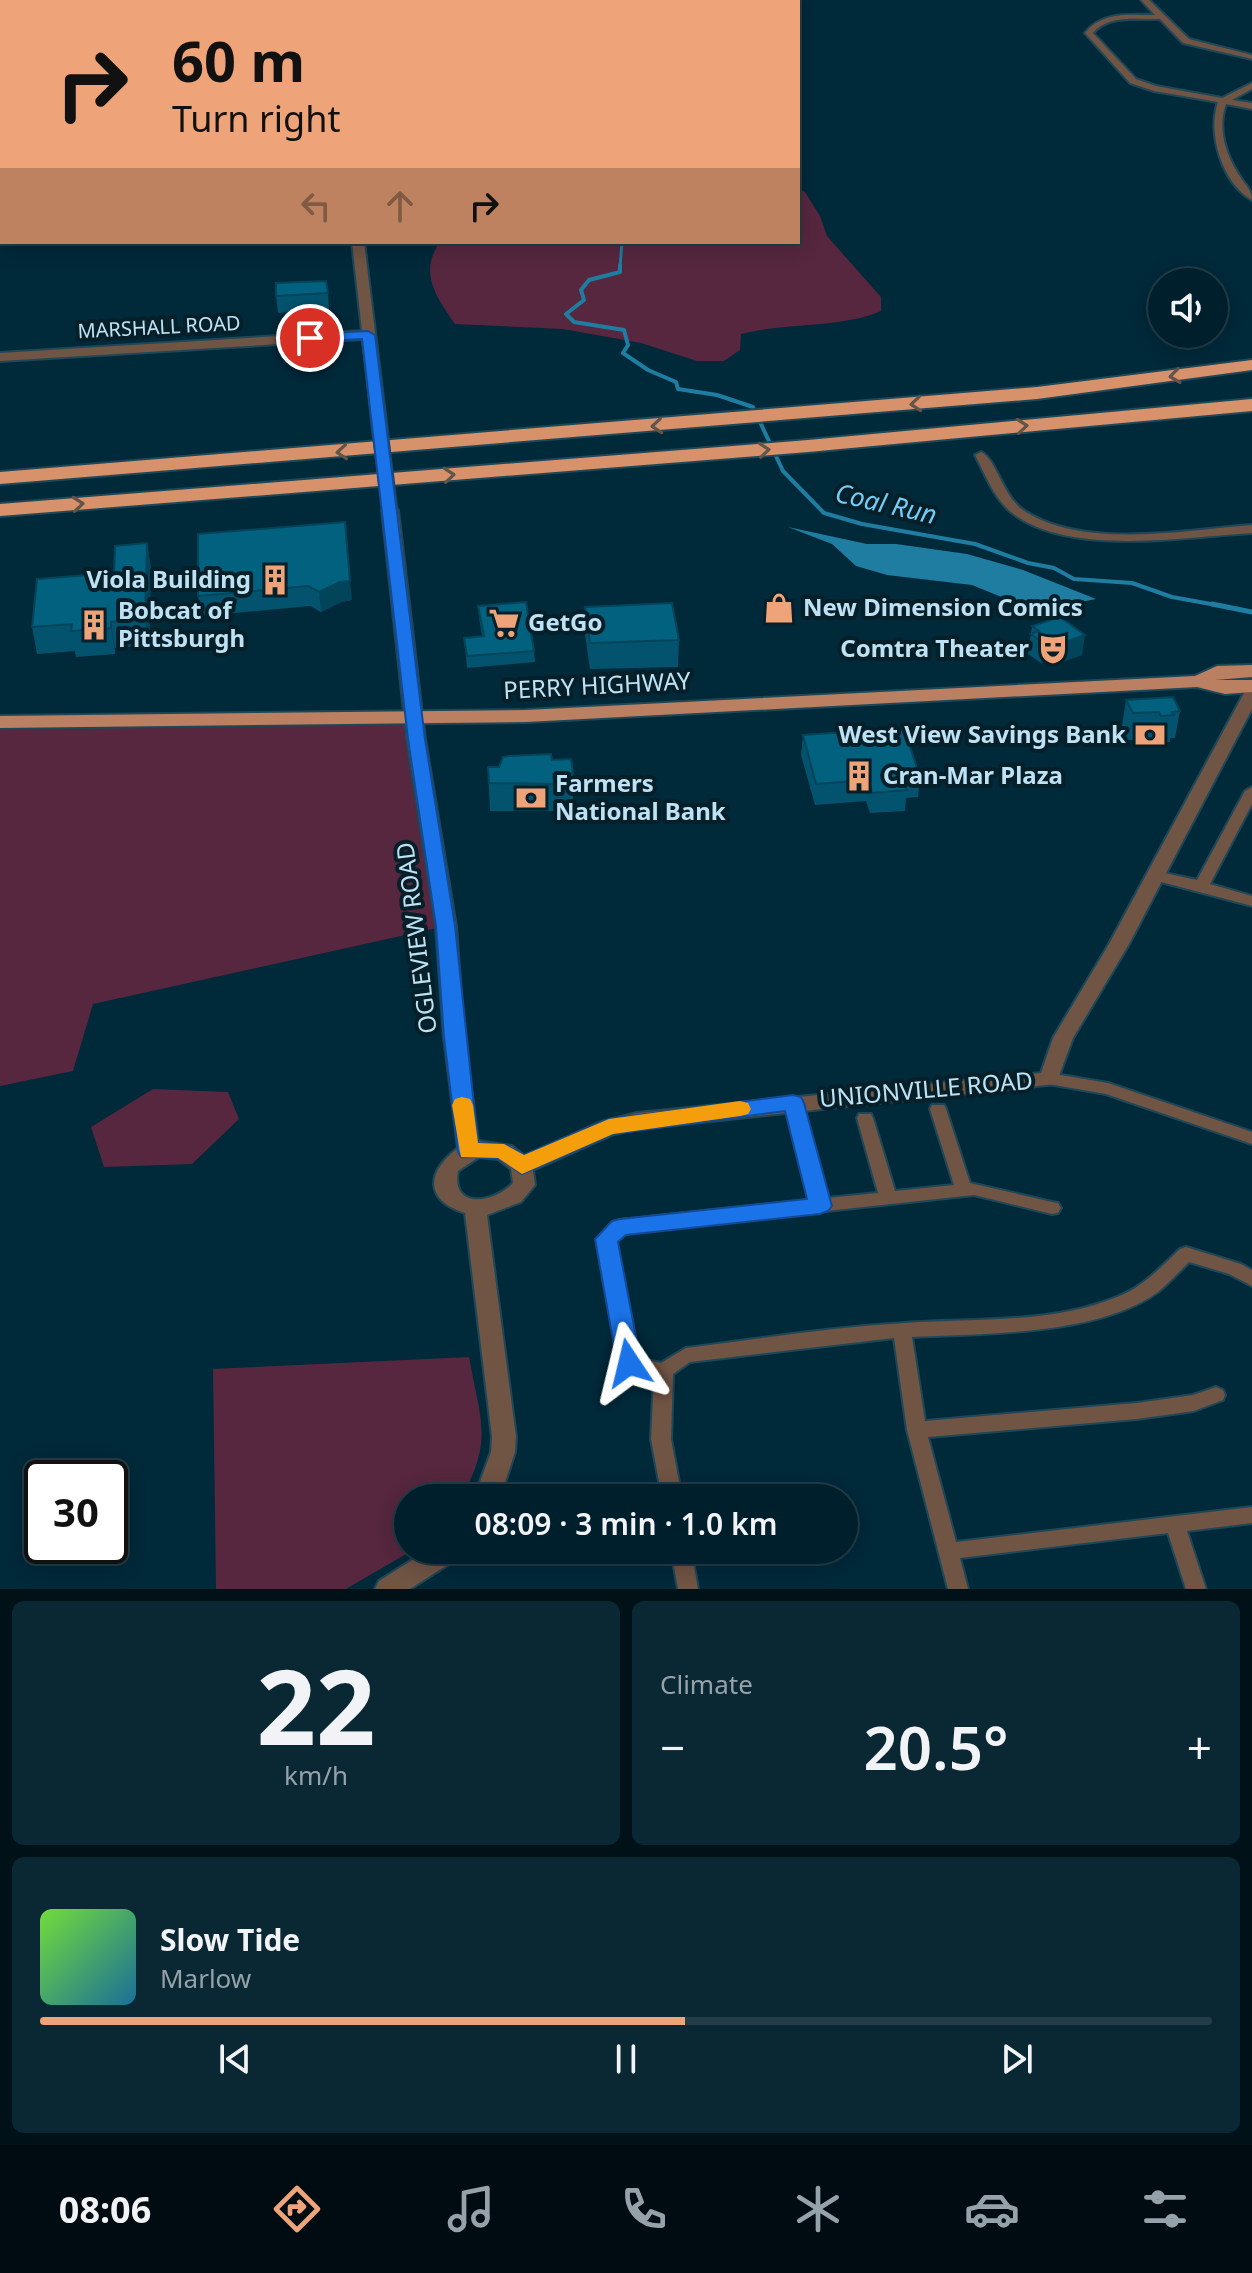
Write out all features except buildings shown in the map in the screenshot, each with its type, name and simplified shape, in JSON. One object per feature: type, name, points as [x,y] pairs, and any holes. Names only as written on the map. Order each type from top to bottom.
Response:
[{"type":"highway","points":[[0,478],[1037,393],[1252,365]]},
{"type":"highway","points":[[0,510],[792,447],[1252,405]]},
{"type":"main road","name":"PERRY HIGHWAY","points":[[1197,681],[1217,672],[1252,671]]},
{"type":"main road","name":"PERRY HIGHWAY","points":[[0,722],[415,719],[590,714],[1197,681],[1225,688],[1252,686]]},
{"type":"street","points":[[1145,0],[1186,41],[1252,57]]},
{"type":"street","points":[[1161,17],[1109,20],[1095,25],[1089,33],[1133,81],[1252,106]]},
{"type":"street","points":[[1252,86],[1223,101],[1218,117],[1220,141],[1237,178],[1252,197]]},
{"type":"street","name":"OGLEVIEW ROAD","points":[[358,244],[415,719],[446,926],[454,1037],[469,1152]]},
{"type":"street","name":"MARSHALL ROAD","points":[[0,357],[368,335]]},
{"type":"street","points":[[981,455],[1011,505],[1032,522],[1058,532],[1114,536],[1252,529]]},
{"type":"street","name":"UNIONVILLE ROAD","points":[[522,1166],[609,1127],[793,1103],[1049,1079],[1063,1038],[1119,944],[1252,693]]},
{"type":"street","points":[[1201,886],[1252,791]]},
{"type":"street","points":[[1155,876],[1252,901]]},
{"type":"street","points":[[1049,1079],[1108,1089],[1252,1138]]},
{"type":"street","points":[[793,1103],[820,1206]]},
{"type":"street","points":[[938,1109],[964,1190]]},
{"type":"street","points":[[865,1118],[888,1198]]},
{"type":"street","points":[[492,1149],[504,1152],[522,1166],[524,1185],[518,1194],[496,1207],[475,1208],[458,1202],[445,1186],[448,1167],[469,1152],[492,1149]]},
{"type":"street","points":[[1052,1208],[974,1189],[620,1227],[607,1239],[629,1363],[664,1371],[686,1355],[902,1330],[1044,1321],[1103,1309],[1148,1289],[1186,1254],[1235,1269],[1252,1279]]},
{"type":"street","points":[[475,1208],[504,1437],[503,1452],[492,1484]]},
{"type":"street","points":[[902,1330],[917,1430],[958,1589]]},
{"type":"street","points":[[664,1371],[661,1439],[669,1484]]},
{"type":"street","points":[[917,1430],[1137,1411],[1194,1403],[1216,1395]]},
{"type":"street","points":[[948,1551],[1252,1515]]},
{"type":"street","points":[[1175,1523],[1196,1589]]},
{"type":"street","points":[[388,1589],[427,1564]]},
{"type":"street","points":[[684,1564],[688,1589]]},
{"type":"shaded area","points":[[800,190],[805,192],[820,216],[827,236],[881,297],[881,311],[830,323],[741,334],[740,350],[724,361],[697,361],[641,343],[563,329],[455,324],[432,285],[430,275],[439,244],[800,244]]},
{"type":"shaded area","points":[[415,719],[446,926],[93,1004],[73,1071],[0,1086],[0,722]]},
{"type":"shaded area","points":[[153,1089],[228,1092],[239,1119],[192,1164],[104,1167],[91,1127]]},
{"type":"shaded area","points":[[469,1357],[482,1429],[478,1460],[468,1484],[394,1484],[394,1561],[346,1589],[216,1589],[213,1369]]},
{"type":"water","points":[[788,527],[867,544],[896,544],[967,554],[1023,570],[1096,599],[1036,611],[972,585],[887,575],[856,566],[832,544]]},
{"type":"waterway","name":"Coal Run","points":[[620,267],[622,244]]},
{"type":"waterway","name":"Coal Run","points":[[620,267],[620,272],[589,280],[581,290],[584,300],[566,314],[574,322],[624,330],[628,345],[623,353],[648,370],[676,382],[678,389],[717,395],[753,407],[783,471],[824,513],[862,524],[975,544],[1028,563],[1054,568],[1074,579],[1132,583],[1172,597],[1222,606]]},
{"type":"waterway","name":"Coal Run","points":[[1212,604],[1222,606]]},
{"type":"waterway","name":"Coal Run","points":[[1222,606],[1252,612]]},
{"type":"slow traffic","points":[[462,1105],[469,1152],[492,1149],[504,1152],[522,1166],[609,1127],[740,1109]]},
{"type":"place","name":"Viola Building","points":[[275,580]]},
{"type":"place","name":"New Dimension Comics","points":[[779,608]]},
{"type":"place","name":"GetGo","points":[[504,623]]},
{"type":"place","name":"Bobcat of Pittsburgh","points":[[94,625]]},
{"type":"place","name":"Comtra Theater","points":[[1053,649]]},
{"type":"place","name":"West View Savings Bank","points":[[1150,735]]},
{"type":"place","name":"Cran-Mar Plaza","points":[[859,776]]},
{"type":"place","name":"Farmers National Bank","points":[[531,798]]},
{"type":"route","points":[[310,338],[368,335],[416,739],[446,926],[454,1037],[469,1152],[492,1149],[504,1152],[522,1166],[609,1127],[793,1103],[820,1206],[620,1227],[607,1239],[629,1363]]}]
